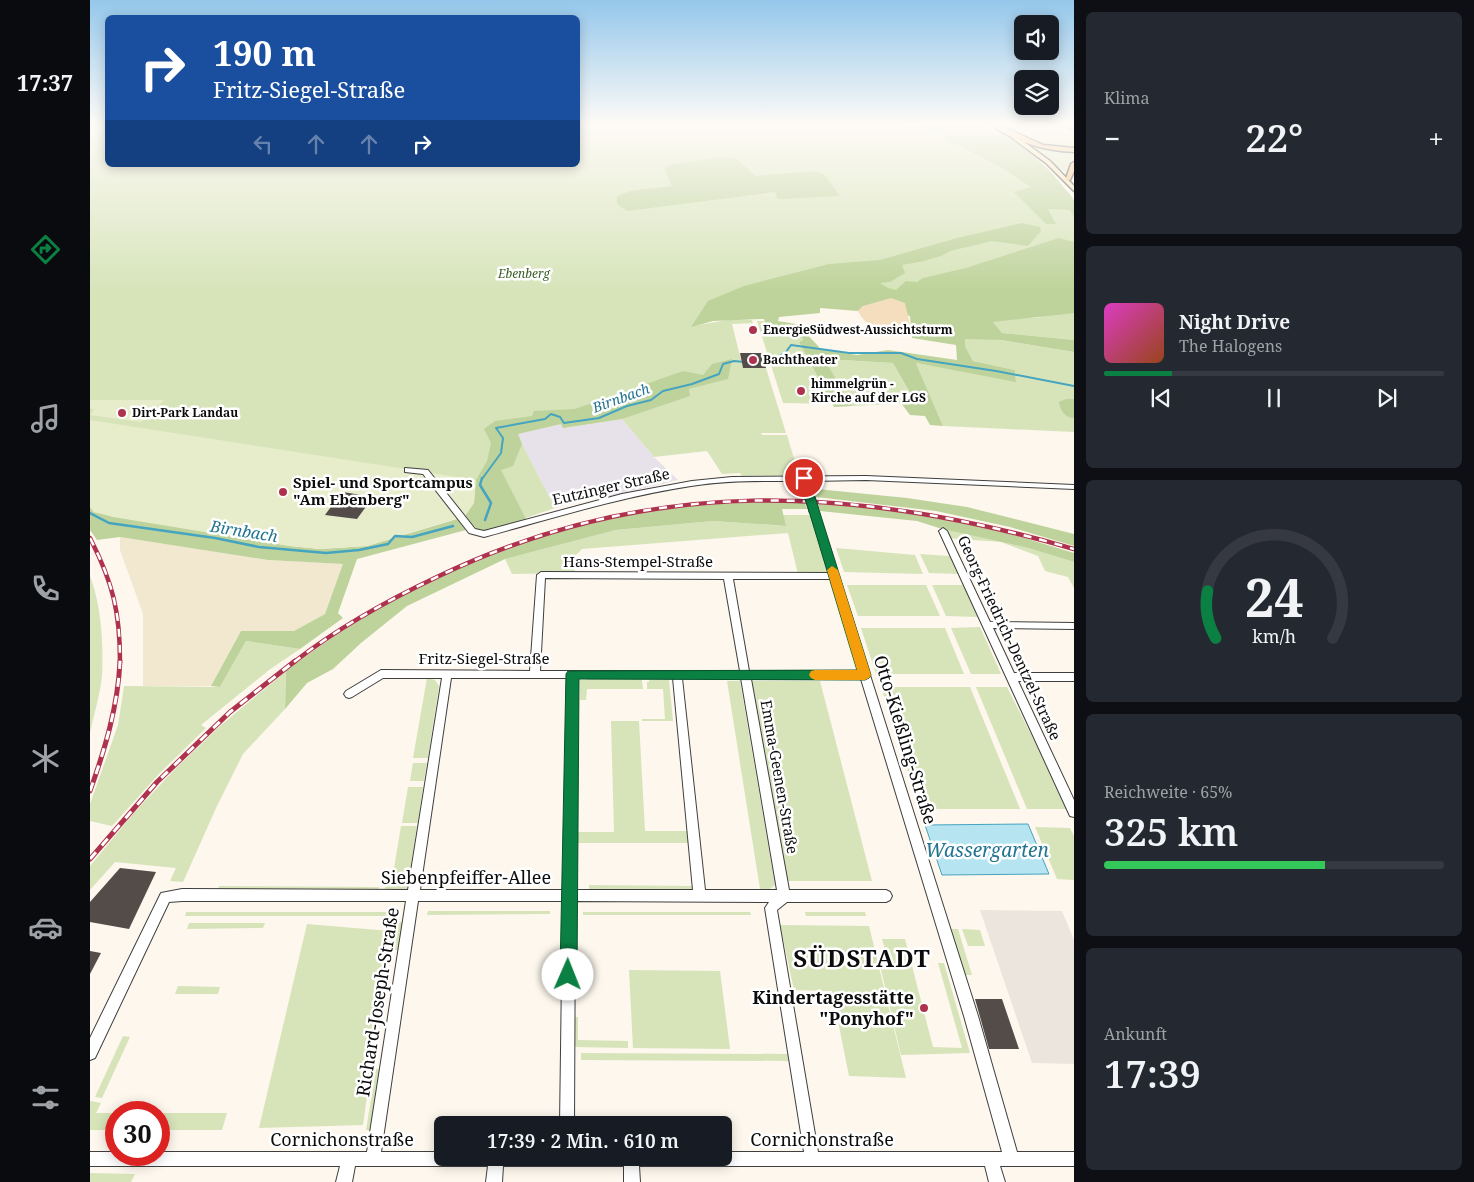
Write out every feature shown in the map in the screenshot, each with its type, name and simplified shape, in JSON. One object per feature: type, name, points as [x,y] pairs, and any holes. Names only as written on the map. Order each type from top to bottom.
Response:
[{"type":"street","points":[[1067,180],[1074,189]]},
{"type":"street","name":"Eutzinger Straße","points":[[408,470],[425,472],[472,531],[484,534],[596,502],[660,489],[732,479],[852,479]]},
{"type":"street","name":"Otto-Kießling-Straße","points":[[804,478],[971,1016],[1011,1158]]},
{"type":"street","points":[[852,479],[1074,487]]},
{"type":"street","name":"Georg-Friedrich-Dentzel-Straße","points":[[942,531],[1074,812]]},
{"type":"street","name":"Hans-Stempel-Straße","points":[[535,674],[540,575],[834,576]]},
{"type":"street","name":"Emma-Geenen-Straße","points":[[728,576],[784,896]]},
{"type":"street","points":[[986,625],[1074,626]]},
{"type":"street","name":"Fritz-Siegel-Straße","points":[[349,694],[381,674],[865,675]]},
{"type":"street","name":"Richard-Joseph-Straße","points":[[373,1158],[446,674]]},
{"type":"street","points":[[567,1116],[572,674]]},
{"type":"street","points":[[677,675],[700,896]]},
{"type":"street","points":[[1011,677],[1074,677]]},
{"type":"street","name":"Siebenpfeiffer-Allee","points":[[165,897],[182,894],[886,896]]},
{"type":"street","points":[[784,896],[771,908],[812,1158]]},
{"type":"street","points":[[90,1053],[165,897]]},
{"type":"street","points":[[344,1182],[348,1158]]},
{"type":"street","name":"Cornichonstraße","points":[[90,1159],[434,1158]]},
{"type":"street","name":"Cornichonstraße","points":[[732,1158],[1074,1159]]},
{"type":"street","points":[[990,1159],[997,1182]]},
{"type":"street","points":[[494,1182],[495,1166]]},
{"type":"street","points":[[632,1166],[632,1182]]},
{"type":"shaded area","points":[[622,419],[654,457],[678,480],[607,497],[597,496],[555,508],[517,434],[561,424],[564,428]]},
{"type":"shaded area","points":[[120,537],[268,560],[344,564],[325,614],[294,631],[241,631],[211,686],[143,686],[143,614],[120,550]]},
{"type":"shaded area","points":[[980,910],[1062,911],[1074,940],[1074,1064],[1032,1063]]},
{"type":"green space","name":"Ebenberg","points":[[90,179],[1038,179],[1074,206],[1074,340],[1002,333],[992,321],[1043,317],[824,302],[696,323],[692,326],[733,319],[752,320],[753,323],[732,324],[743,368],[766,368],[786,433],[761,433],[762,435],[787,435],[799,475],[742,476],[740,473],[722,474],[707,451],[654,457],[622,419],[563,428],[561,424],[517,434],[555,508],[487,531],[466,530],[457,519],[90,507]]},
{"type":"green space","points":[[669,179],[828,179],[840,196],[778,199],[775,192],[627,211],[617,204],[617,196],[631,191],[672,186]]},
{"type":"green space","points":[[1019,179],[1057,179],[1073,198],[1074,217],[1070,210],[1048,209],[1056,224],[1046,224],[1014,192],[1031,187]]},
{"type":"green space","points":[[1022,223],[1040,227],[1041,231],[1028,246],[992,241],[950,251],[924,261],[902,265],[905,273],[890,282],[880,283],[896,290],[906,281],[917,282],[923,278],[966,268],[1059,238],[1074,242],[1074,313],[993,322],[1002,333],[1074,340],[1074,352],[1001,340],[965,339],[965,346],[973,361],[1015,370],[1016,382],[916,363],[943,426],[930,425],[925,416],[910,415],[901,403],[915,402],[893,363],[824,359],[852,406],[834,407],[799,342],[803,340],[800,332],[791,330],[785,333],[766,324],[764,319],[713,321],[691,327],[708,301],[744,286],[829,264],[880,260],[957,238]],"holes":[[[863,306],[910,316],[912,338],[956,345],[957,360],[888,350],[857,355],[818,349],[819,347],[804,331],[802,325],[778,321],[779,317],[820,313],[820,308],[858,311]]]},
{"type":"green space","points":[[757,321],[765,321],[767,324],[800,332],[803,340],[799,342],[832,404],[783,403]]},
{"type":"green space","points":[[965,338],[1001,340],[1074,352],[1074,432],[943,426],[916,363],[1016,381],[1015,370],[973,361],[965,346]]},
{"type":"green space","points":[[732,359],[728,379],[689,389],[690,396],[622,419],[563,428],[561,424],[518,434],[522,444],[513,466],[501,470],[526,519],[487,531],[478,530],[465,516],[474,503],[476,480],[487,461],[491,443],[484,429],[495,421],[532,416],[534,411],[575,409],[683,371],[703,375],[712,364]]},
{"type":"green space","points":[[823,359],[893,363],[915,403],[852,406]]},
{"type":"green space","points":[[1066,399],[1074,399],[1074,418],[1066,415],[1061,408],[1059,402]]},
{"type":"green space","name":"Dirt-Park Landau","points":[[90,400],[164,400],[141,422],[90,415],[94,410],[90,408]]},
{"type":"green space","name":"Spiel- und Sportcampus \"Am Ebenberg\"","points":[[90,420],[476,480],[474,503],[465,516],[367,546],[320,549],[290,546],[113,517],[94,512],[90,507]]},
{"type":"green space","points":[[817,489],[907,498],[967,507],[1074,534],[1074,546],[1010,527],[936,511],[816,497],[815,492],[818,492]]},
{"type":"green space","points":[[774,502],[805,503],[807,509],[782,509],[786,526],[713,521],[616,530],[505,559],[407,606],[361,643],[333,669],[307,683],[285,709],[286,671],[323,644],[401,596],[484,556],[527,540],[616,516],[694,506]]},
{"type":"green space","points":[[818,503],[904,512],[969,523],[1074,553],[1074,562],[1028,548],[942,529],[917,521],[820,511]]},
{"type":"green space","points":[[90,507],[94,512],[290,546],[320,549],[367,546],[457,519],[466,530],[357,559],[338,613],[343,618],[300,649],[246,641],[220,687],[211,686],[241,631],[294,631],[325,614],[343,564],[268,560],[120,537],[97,540],[90,530]]},
{"type":"green space","points":[[783,515],[811,515],[830,574],[798,574],[788,533],[582,549],[574,557],[575,573],[512,574],[505,559],[616,530],[713,521],[785,526]]},
{"type":"green space","points":[[942,529],[1001,542],[946,538]]},
{"type":"green space","points":[[1001,542],[1074,562],[1074,588],[1068,577],[1045,571],[1038,556]]},
{"type":"green space","points":[[836,548],[915,555],[923,574],[844,572]]},
{"type":"green space","points":[[920,554],[950,556],[958,574],[929,573]]},
{"type":"green space","points":[[90,576],[97,599],[103,651],[101,683],[90,733]]},
{"type":"green space","points":[[830,583],[832,583],[859,674],[857,674]]},
{"type":"green space","points":[[847,585],[926,585],[940,616],[858,616]]},
{"type":"green space","points":[[932,585],[964,585],[978,617],[946,616]]},
{"type":"green space","points":[[980,627],[1001,674],[971,674],[951,628]]},
{"type":"green space","points":[[861,628],[945,628],[964,674],[876,674]]},
{"type":"green space","points":[[246,641],[300,649],[269,670],[201,725],[206,728],[159,774],[112,826],[90,821],[90,804],[118,725],[124,686],[220,687]]},
{"type":"green space","points":[[286,671],[285,709],[243,754],[183,882],[170,881],[176,868],[115,862],[90,890],[90,866],[132,815],[174,770],[220,726]]},
{"type":"green space","points":[[427,678],[435,680],[439,686],[428,758],[413,758]]},
{"type":"green space","points":[[588,678],[645,678],[645,680],[642,680],[643,689],[587,689],[586,700],[580,700],[580,680],[587,680]]},
{"type":"green space","points":[[649,680],[669,680],[673,721],[642,721],[642,719],[665,719],[663,689],[647,689],[647,682]]},
{"type":"green space","points":[[727,681],[740,681],[775,885],[770,889],[760,889]]},
{"type":"green space","points":[[752,681],[820,681],[872,881],[786,881],[751,687],[753,687]]},
{"type":"green space","points":[[881,687],[970,687],[1020,809],[920,809]]},
{"type":"green space","points":[[976,687],[1007,687],[1069,809],[1027,809]]},
{"type":"green space","points":[[611,721],[639,721],[645,831],[687,831],[688,843],[576,843],[576,832],[614,832]]},
{"type":"green space","points":[[413,763],[427,763],[424,781],[410,781]]},
{"type":"green space","points":[[408,787],[423,787],[418,823],[402,823]]},
{"type":"green space","points":[[401,826],[417,826],[407,891],[384,891],[385,887],[391,886]]},
{"type":"green space","points":[[1035,827],[1070,828],[1074,836],[1074,880],[1057,879]]},
{"type":"green space","points":[[589,885],[692,886],[693,889],[589,889]]},
{"type":"green space","points":[[219,886],[379,887],[379,890],[218,890]]},
{"type":"green space","points":[[428,911],[550,911],[550,914],[427,915]]},
{"type":"green space","points":[[186,912],[391,912],[390,916],[185,916]]},
{"type":"green space","points":[[583,912],[750,912],[751,915],[583,915]]},
{"type":"green space","points":[[805,912],[865,912],[866,916],[806,916]]},
{"type":"green space","points":[[383,922],[404,922],[400,950],[394,950],[396,937]]},
{"type":"green space","points":[[189,923],[265,923],[263,928],[187,929]]},
{"type":"green space","points":[[307,924],[390,931],[363,1125],[259,1128]]},
{"type":"green space","points":[[780,925],[869,926],[906,1078],[849,1076],[832,991],[794,990]]},
{"type":"green space","points":[[949,929],[958,929],[972,975],[963,975]]},
{"type":"green space","points":[[962,929],[980,930],[985,946],[968,946]]},
{"type":"green space","points":[[882,939],[905,939],[933,1047],[962,1048],[938,963],[944,963],[970,1053],[901,1055],[878,957],[887,957]]},
{"type":"green space","points":[[629,970],[720,971],[730,1049],[633,1048]]},
{"type":"green space","points":[[178,986],[220,987],[218,994],[175,994]]},
{"type":"green space","points":[[574,1017],[578,1017],[578,1040],[628,1041],[628,1048],[574,1047]]},
{"type":"green space","points":[[123,1036],[130,1037],[102,1098],[95,1097]]},
{"type":"green space","points":[[581,1053],[788,1054],[789,1061],[581,1060]]},
{"type":"green space","points":[[376,1069],[381,1069],[371,1130],[366,1130]]},
{"type":"green space","points":[[90,1101],[101,1103],[96,1113],[105,1113],[105,1130],[90,1130]]},
{"type":"green space","points":[[170,1113],[227,1113],[222,1130],[170,1130]]},
{"type":"green space","points":[[90,1173],[135,1174],[131,1182],[90,1182]]},
{"type":"sand","points":[[891,298],[905,303],[912,333],[881,330],[868,323],[858,311],[863,306]]},
{"type":"water","name":"Wassergarten","points":[[1028,824],[1049,874],[942,875],[925,825]]},
{"type":"building","name":"Bachtheater","points":[[740,353],[762,353],[766,368],[743,368]]},
{"type":"building","points":[[341,493],[373,497],[357,519],[325,515]]},
{"type":"building","points":[[120,868],[156,872],[129,929],[90,922],[90,902]]},
{"type":"building","points":[[90,951],[101,953],[90,974]]},
{"type":"building","points":[[975,999],[1002,999],[1019,1049],[989,1049]]},
{"type":"waterway","name":"Birnbach","points":[[771,361],[786,352],[791,345],[849,353],[901,353],[917,359],[996,371],[1074,386]]},
{"type":"waterway","name":"Birnbach","points":[[482,479],[501,453],[503,438],[496,428],[545,419],[551,414],[560,417],[564,423],[599,418],[627,406],[651,400],[663,391],[692,384],[719,374],[723,364],[734,361],[744,362]]},
{"type":"waterway","name":"Birnbach","points":[[482,478],[480,485],[491,503],[485,520]]},
{"type":"waterway","name":"Birnbach","points":[[90,513],[109,523],[215,538],[259,547],[326,553],[359,550],[388,544],[395,536],[412,537],[453,526]]},
{"type":"railway","points":[[294,662],[346,626],[401,595],[439,576],[518,543],[597,520],[675,506],[753,501],[832,503],[911,512],[992,528],[1074,549]]},
{"type":"railway","points":[[90,538],[114,598],[119,628],[120,661]]},
{"type":"railway","points":[[90,791],[110,727],[117,694],[120,661]]},
{"type":"railway","points":[[90,859],[157,782],[230,712],[295,661]]},
{"type":"slow traffic","points":[[815,675],[865,675],[832,570]]},
{"type":"place","name":"EnergieSüdwest-Aussichtsturm","points":[[753,330]]},
{"type":"place","name":"Bachtheater","points":[[753,360]]},
{"type":"place","name":"himmelgrün - Kirche auf der LGS","points":[[801,391]]},
{"type":"place","name":"Dirt-Park Landau","points":[[122,413]]},
{"type":"place","name":"Spiel- und Sportcampus \"Am Ebenberg\"","points":[[283,492]]},
{"type":"place","name":"Kindertagesstätte \"Ponyhof\"","points":[[924,1008]]},
{"type":"district","name":"SÜDSTADT","points":[[862,959]]},
{"type":"route","points":[[568,975],[572,674],[865,675],[804,478]]}]
